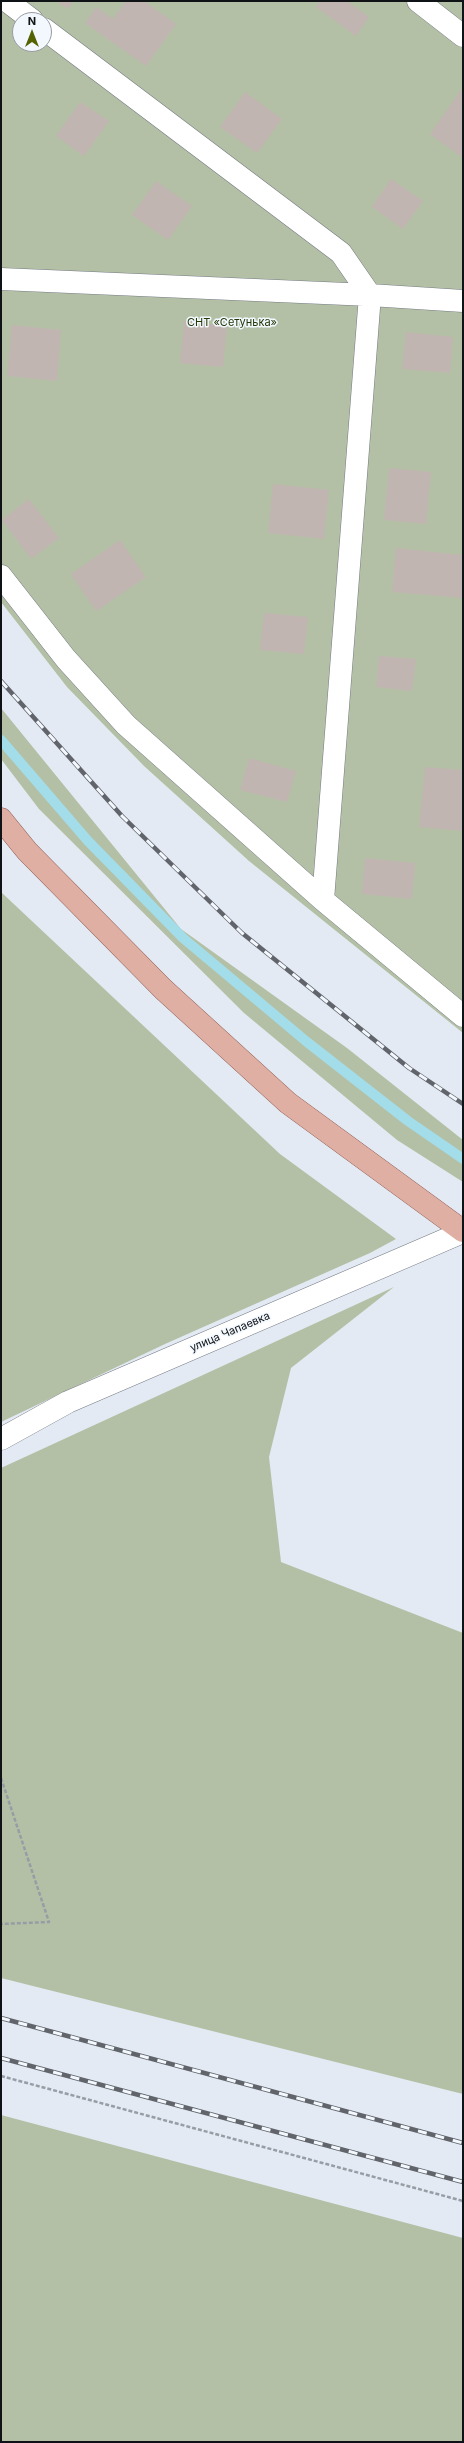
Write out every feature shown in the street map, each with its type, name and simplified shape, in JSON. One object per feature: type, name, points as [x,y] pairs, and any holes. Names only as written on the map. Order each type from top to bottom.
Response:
[{"type":"main road","points":[[1,819],[27,851],[163,989],[288,1103],[463,1232]]},
{"type":"street","points":[[7,1],[21,12]]},
{"type":"street","points":[[418,1],[463,36]]},
{"type":"street","points":[[52,35],[341,253],[370,295],[323,900]]},
{"type":"street","points":[[1,279],[370,295],[463,301]]},
{"type":"street","points":[[1,576],[66,659],[126,724],[323,900],[463,1016]]},
{"type":"street","name":"улица Чапаевка","points":[[1,1439],[68,1402],[463,1232]]},
{"type":"path","points":[[1,1778],[48,1922],[1,1924]]},
{"type":"path","points":[[1,2076],[463,2201]]},
{"type":"green space","name":"СНТ «Сетунька»","points":[[1,1],[463,1],[463,1033],[249,861],[144,766],[67,687],[1,602]]},
{"type":"green space","points":[[1,708],[181,929],[347,1048],[463,1140],[463,1182],[397,1140],[244,1013],[39,809],[1,759]]},
{"type":"green space","points":[[1,892],[280,1154],[396,1239],[370,1253],[165,1344],[1,1422]]},
{"type":"green space","points":[[394,1287],[291,1368],[269,1457],[281,1562],[463,1633],[463,2094],[1,1978],[1,1468]]},
{"type":"green space","points":[[1,2115],[463,2238],[463,2442],[1,2442]]},
{"type":"building","points":[[56,1],[74,1],[68,9]]},
{"type":"building","points":[[126,1],[144,1],[176,24],[146,66],[85,23],[96,7],[113,19]]},
{"type":"building","points":[[320,1],[347,1],[369,17],[356,36],[316,7]]},
{"type":"building","points":[[463,87],[463,158],[430,134]]},
{"type":"building","points":[[245,92],[282,119],[257,153],[220,127]]},
{"type":"building","points":[[80,102],[109,121],[84,156],[56,136]]},
{"type":"building","points":[[391,179],[423,201],[403,229],[372,207]]},
{"type":"building","points":[[156,181],[192,206],[168,240],[132,215]]},
{"type":"building","points":[[184,321],[227,326],[223,367],[180,363]]},
{"type":"building","points":[[12,325],[61,330],[57,381],[7,376]]},
{"type":"building","points":[[406,332],[453,337],[450,373],[402,369]]},
{"type":"building","points":[[389,468],[431,472],[426,524],[384,520]]},
{"type":"building","points":[[273,484],[329,490],[324,539],[268,533]]},
{"type":"building","points":[[29,499],[59,538],[31,559],[2,520]]},
{"type":"building","points":[[120,540],[146,577],[96,611],[71,574]]},
{"type":"building","points":[[396,548],[463,555],[463,598],[392,592]]},
{"type":"building","points":[[264,613],[308,617],[304,654],[260,650]]},
{"type":"building","points":[[379,656],[416,659],[412,691],[376,687]]},
{"type":"building","points":[[249,758],[296,771],[287,802],[240,790]]},
{"type":"building","points":[[425,767],[463,770],[463,831],[419,827]]},
{"type":"building","points":[[365,858],[415,863],[412,899],[362,894]]},
{"type":"waterway","points":[[1,740],[88,841],[183,938],[307,1042],[408,1121],[463,1159]]},
{"type":"railway","points":[[1,681],[122,816],[242,933],[409,1068],[463,1104]]},
{"type":"railway","points":[[1,2018],[463,2143]]},
{"type":"railway","points":[[1,2058],[463,2182]]}]
